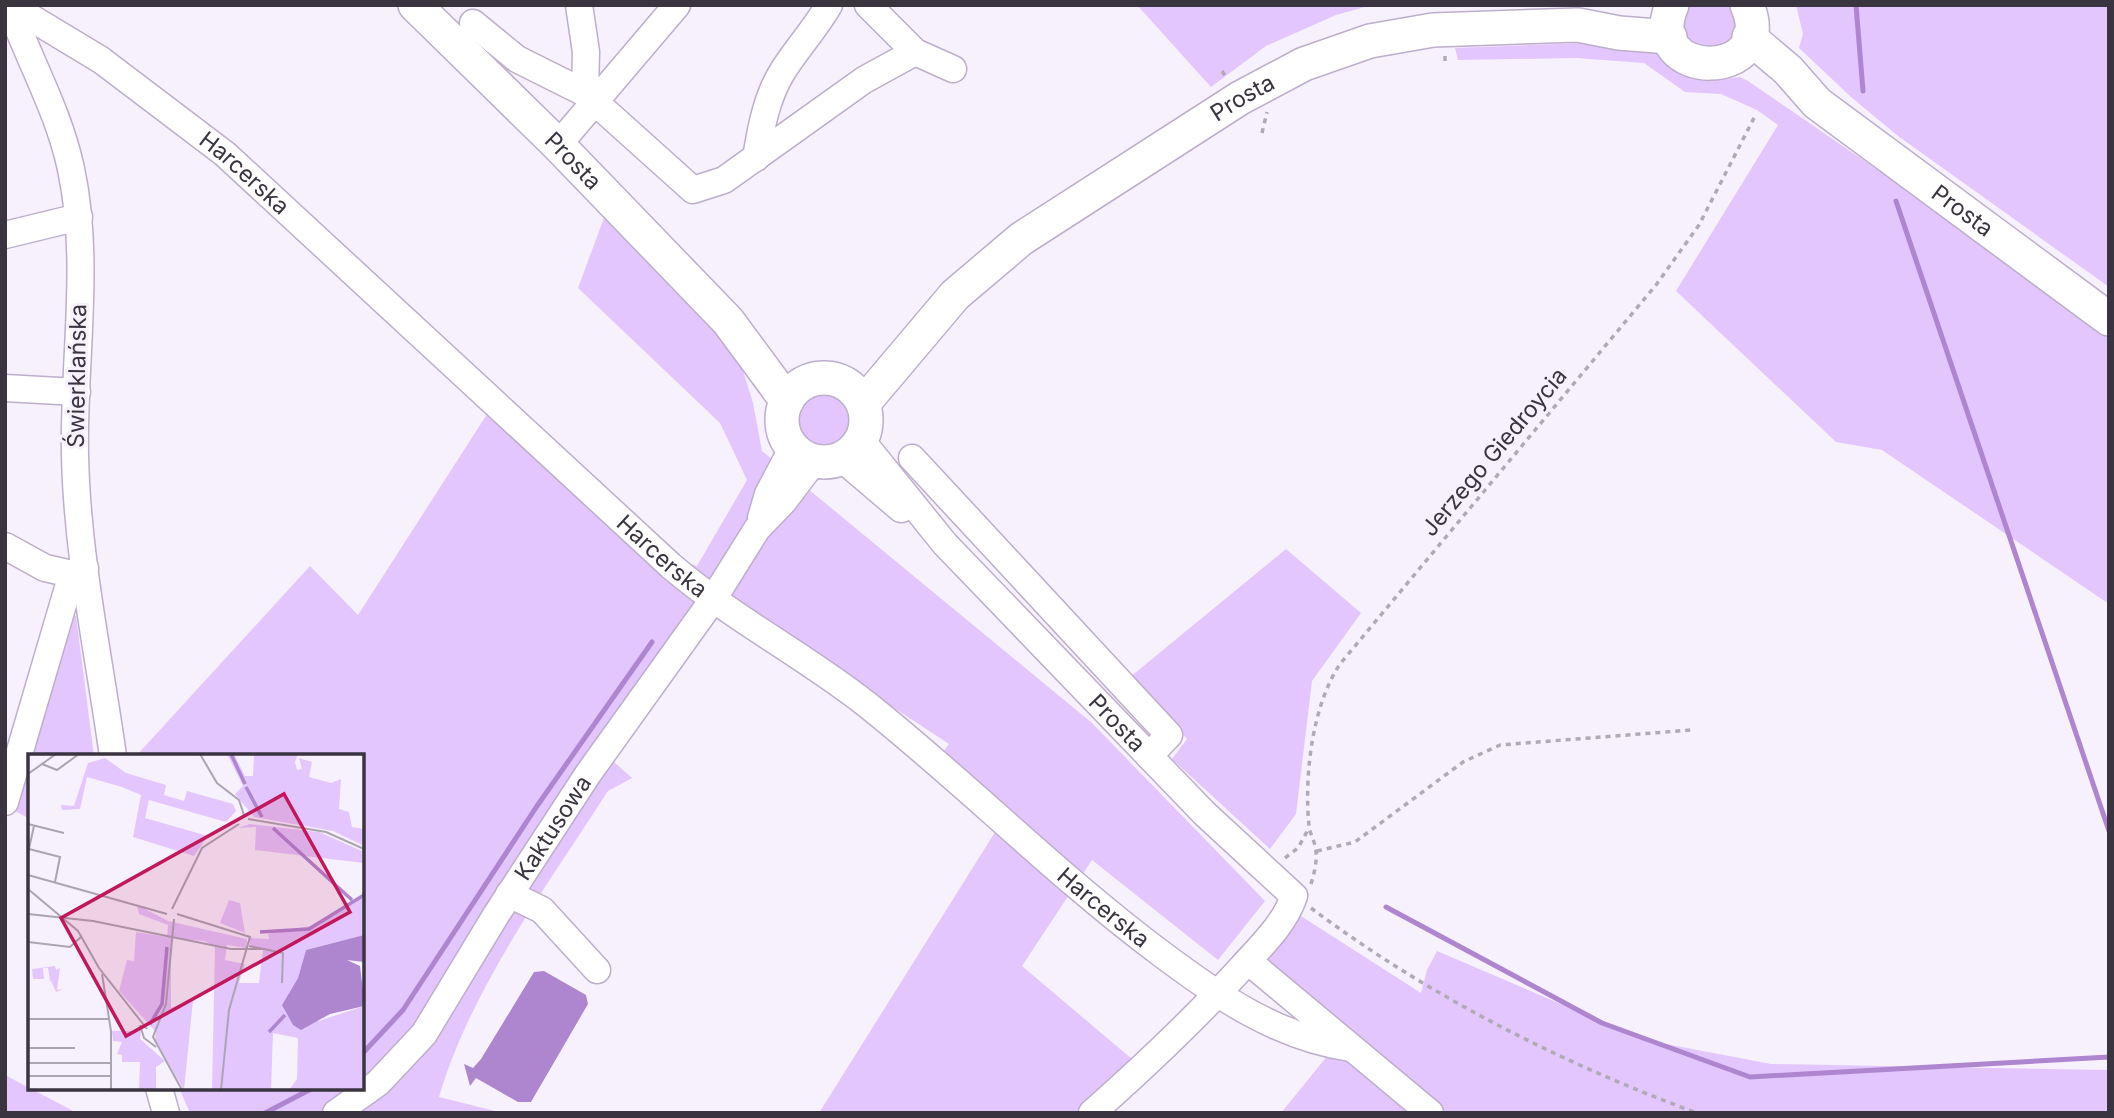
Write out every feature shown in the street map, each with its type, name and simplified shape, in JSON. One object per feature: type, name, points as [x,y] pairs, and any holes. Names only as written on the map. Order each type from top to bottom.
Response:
[{"type":"main road","name":"Prosta","points":[[415,5],[472,25],[558,145],[797,391]]},
{"type":"main road","name":"Prosta","points":[[853,393],[926,320],[1002,254],[1063,210],[1240,98],[1304,64],[1350,47],[1418,32],[1570,19],[1619,24],[1671,18]]},
{"type":"main road","points":[[1671,18],[1682,55],[1701,65],[1721,64],[1744,33]]},
{"type":"main road","name":"Prosta","points":[[1744,33],[1783,78],[2109,318]]},
{"type":"main road","points":[[830,378],[853,393],[866,422],[827,451],[783,421],[797,391],[830,378]]},
{"type":"street","name":"Świerklańska","points":[[10,5],[57,121],[71,167],[79,217],[75,454],[79,571],[113,754]]},
{"type":"street","name":"Harcerska","points":[[10,5],[101,60],[225,155],[627,527],[712,601],[865,703],[1106,912],[1217,995],[1286,1029],[1351,1048]]},
{"type":"street","points":[[579,5],[590,98]]},
{"type":"street","points":[[558,145],[590,98],[677,5]]},
{"type":"street","points":[[756,158],[762,121],[783,69],[813,33],[829,5]]},
{"type":"street","points":[[868,5],[915,52],[953,69]]},
{"type":"street","points":[[472,25],[517,59],[590,98],[693,190],[724,180],[864,80],[915,52]]},
{"type":"street","points":[[5,235],[79,217]]},
{"type":"street","points":[[5,388],[77,392]]},
{"type":"street","name":"Kaktusowa","points":[[336,1113],[379,1083],[414,1048],[509,894],[588,774],[712,601],[757,529],[827,451]]},
{"type":"street","name":"Prosta","points":[[827,451],[945,544],[1149,756],[1263,870],[1299,899]]},
{"type":"street","points":[[912,458],[1170,735],[1149,756]]},
{"type":"street","points":[[5,546],[45,568],[79,571],[6,800]]},
{"type":"street","points":[[509,894],[542,910],[597,970]]},
{"type":"street","points":[[1092,1113],[1145,1066],[1217,995],[1299,899]]},
{"type":"street","name":"Harcerska","points":[[1248,961],[1430,1113]]},
{"type":"street","points":[[147,1113],[148,1090]]},
{"type":"street","points":[[160,1090],[166,1113]]},
{"type":"path","name":"Jerzego Giedroycia","points":[[1317,851],[1309,828],[1316,715],[1333,675],[1650,292],[1699,225],[1756,114]]},
{"type":"path","points":[[1691,730],[1500,745],[1463,762],[1355,842],[1317,851],[1314,873],[1299,899],[1414,976],[1493,1021],[1621,1083],[1698,1113]]},
{"type":"path","points":[[1263,870],[1292,855],[1309,828]]},
{"type":"shaded area","points":[[1137,5],[1372,5],[1336,15],[1266,46],[1211,87]]},
{"type":"shaded area","points":[[1689,5],[1732,5],[1739,30],[1724,50],[1691,46],[1683,31]]},
{"type":"shaded area","points":[[1796,5],[2109,5],[2109,287],[1898,136],[1851,97],[1799,48],[1803,34]]},
{"type":"shaded area","points":[[1583,43],[1654,48],[1690,76],[1707,81],[1740,77],[1748,81],[1927,204],[2109,339],[2109,604],[1882,450],[1836,442],[1676,291],[1778,125],[1757,110],[1721,94],[1685,92],[1644,63],[1576,58],[1458,60],[1455,48]]},
{"type":"shaded area","points":[[604,218],[739,358],[753,403],[762,451],[1092,723],[1265,901],[1218,960],[1092,860],[1022,966],[1152,1076],[1110,1113],[819,1113],[1002,821],[936,762],[949,744],[715,590],[614,762],[632,778],[608,791],[536,901],[490,977],[453,1056],[439,1097],[503,1113],[190,1113],[180,1090],[364,1090],[364,754],[138,754],[310,566],[358,615],[491,408],[648,549],[697,566],[747,480],[720,423],[578,288]]},
{"type":"shaded area","points":[[825,391],[846,400],[855,421],[846,442],[825,451],[804,442],[795,421],[804,400]]},
{"type":"shaded area","points":[[1286,549],[1361,613],[1312,681],[1296,814],[1270,849],[1172,759],[1187,739],[1129,678]]},
{"type":"shaded area","points":[[69,616],[76,616],[94,754],[28,754],[28,818],[11,809]]},
{"type":"shaded area","points":[[1290,909],[1421,993],[1427,970],[1437,951],[1645,1040],[1771,1064],[2109,1070],[2109,1113],[1281,1113],[1337,1044],[1261,959]]},
{"type":"shaded area","points":[[544,971],[586,995],[588,1004],[531,1102],[518,1102],[476,1078],[470,1086],[464,1064],[473,1068],[481,1059],[534,972]]},
{"type":"shaded area","points":[[5,1075],[28,1087],[28,1090],[33,1090],[77,1113],[5,1113]]},
{"type":"waterway","points":[[1856,5],[1863,91]]},
{"type":"waterway","points":[[1896,201],[2109,831]]},
{"type":"waterway","points":[[364,1052],[403,1010],[537,806],[652,642]]},
{"type":"waterway","points":[[1386,907],[1602,1023],[1750,1077],[2109,1057]]},
{"type":"waterway","points":[[265,1113],[309,1090]]}]
